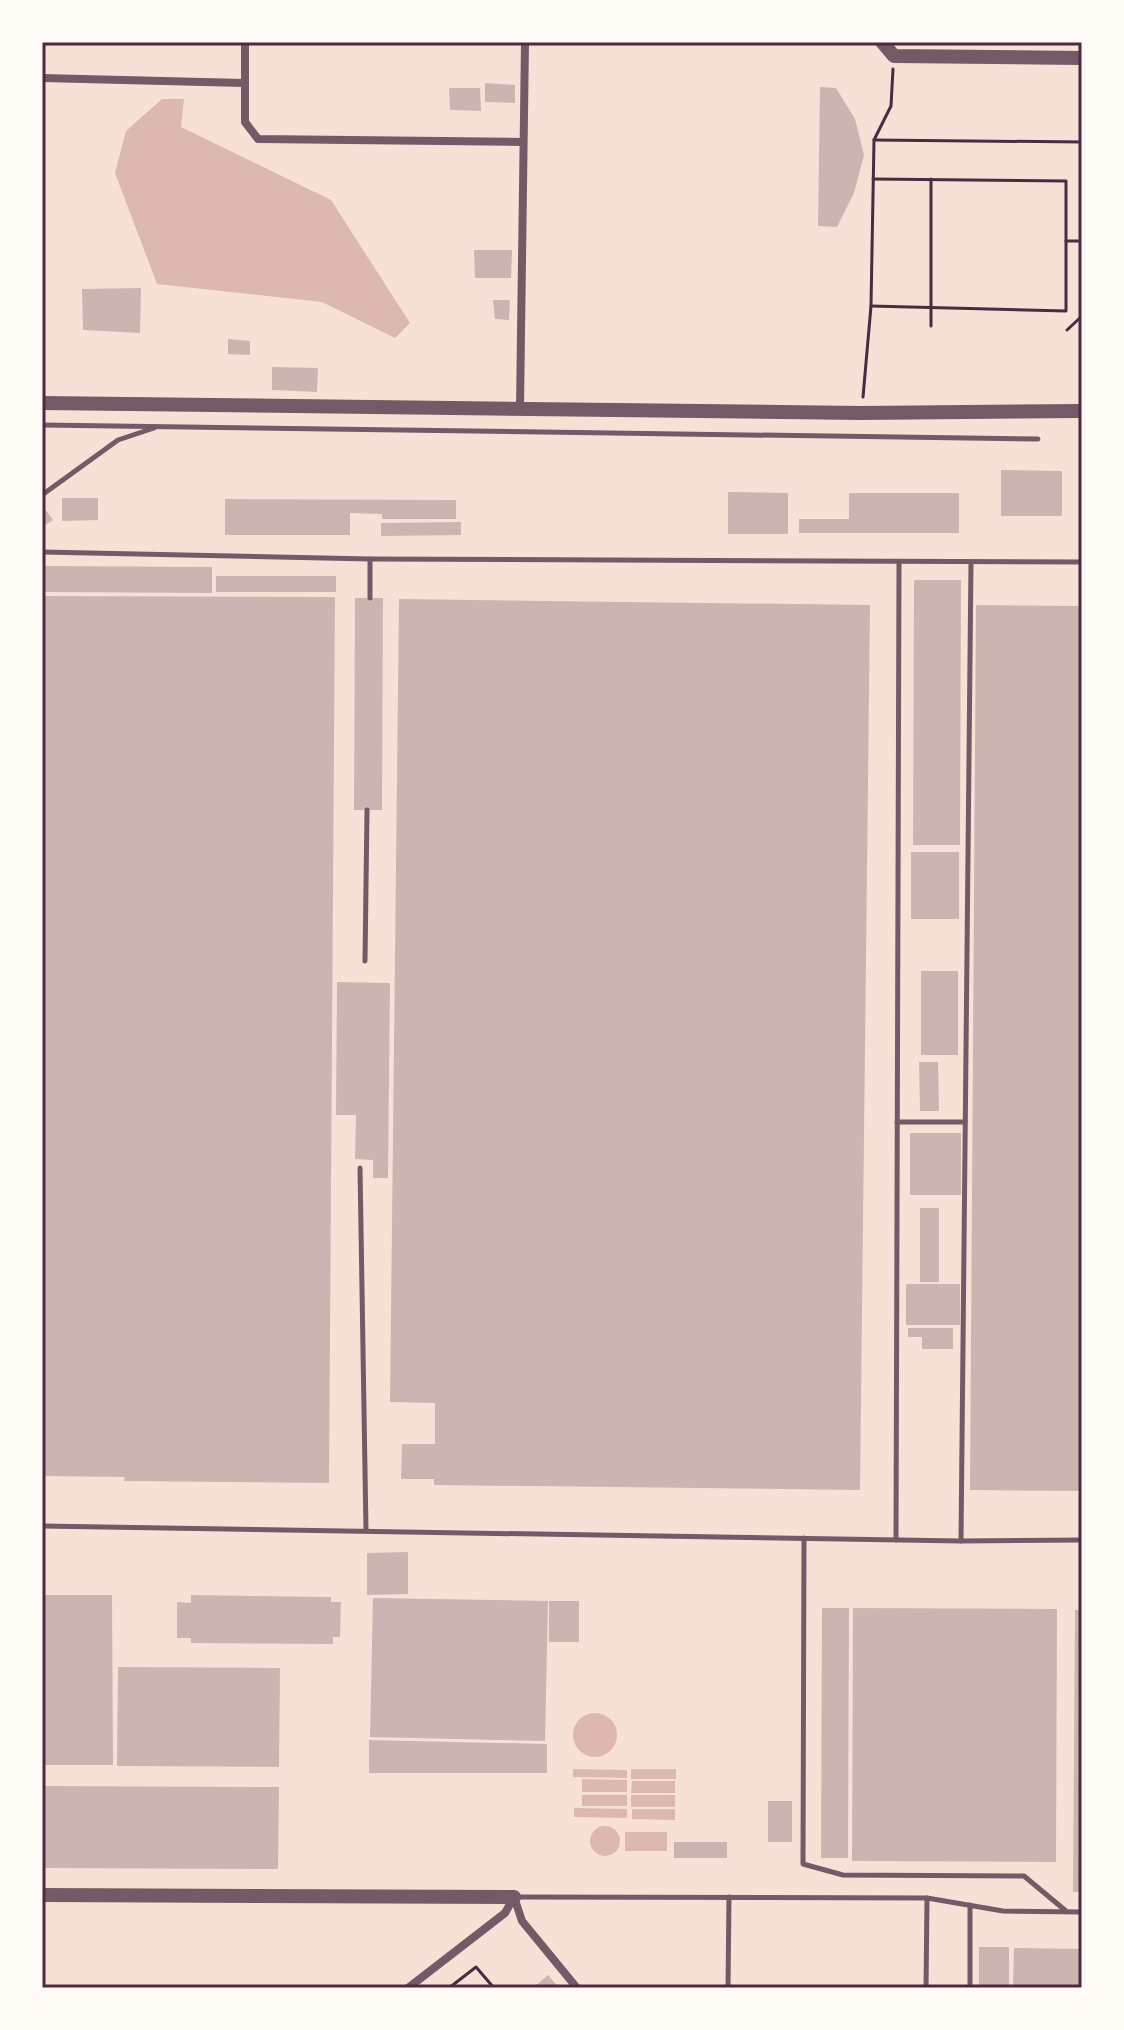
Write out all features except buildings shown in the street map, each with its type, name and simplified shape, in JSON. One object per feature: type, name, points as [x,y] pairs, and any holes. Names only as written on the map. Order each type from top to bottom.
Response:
[{"type":"street","points":[[245,42],[245,122],[258,139],[523,142]]},
{"type":"street","points":[[520,407],[525,42]]},
{"type":"street","points":[[882,42],[894,56],[1082,58]]},
{"type":"street","points":[[42,78],[244,83]]},
{"type":"street","points":[[42,403],[861,413],[1082,411]]},
{"type":"street","points":[[42,1895],[514,1897]]},
{"type":"street","points":[[408,1988],[505,1913],[514,1897]]},
{"type":"street","points":[[514,1897],[522,1921],[577,1988]]},
{"type":"lane","points":[[42,425],[1038,439]]},
{"type":"lane","points":[[42,495],[118,440],[159,426]]},
{"type":"lane","points":[[42,552],[370,559],[1082,562]]},
{"type":"lane","points":[[370,559],[370,598]]},
{"type":"lane","points":[[896,1540],[899,562]]},
{"type":"lane","points":[[961,1541],[971,562]]},
{"type":"lane","points":[[365,961],[367,810]]},
{"type":"lane","points":[[897,1122],[965,1122]]},
{"type":"lane","points":[[360,1168],[366,1530]]},
{"type":"lane","points":[[42,1526],[961,1541],[1082,1540]]},
{"type":"lane","points":[[804,1538],[803,1864],[843,1875],[1024,1876],[1066,1911]]},
{"type":"lane","points":[[514,1897],[927,1898],[1003,1911],[1082,1912]]},
{"type":"lane","points":[[728,1988],[729,1897]]},
{"type":"lane","points":[[926,1988],[927,1898]]},
{"type":"lane","points":[[970,1905],[970,1988]]},
{"type":"path","points":[[861,413],[871,306],[874,140],[891,106],[894,56]]},
{"type":"path","points":[[874,140],[1082,142]]},
{"type":"path","points":[[871,306],[1066,311],[1066,181],[873,179]]},
{"type":"path","points":[[931,179],[931,326]]},
{"type":"path","points":[[1066,241],[1082,241]]},
{"type":"path","points":[[1067,330],[1082,316]]},
{"type":"path","points":[[449,1988],[476,1967],[494,1988]]},
{"type":"shaded area","points":[[162,99],[184,99],[181,127],[331,200],[410,323],[395,338],[322,302],[157,284],[115,173],[126,131]]},
{"type":"shaded area","points":[[595,1713],[610,1720],[617,1735],[610,1750],[595,1757],[580,1750],[573,1735],[580,1720]]},
{"type":"shaded area","points":[[573,1769],[627,1770],[627,1778],[573,1777]]},
{"type":"shaded area","points":[[631,1769],[676,1769],[676,1779],[631,1779]]},
{"type":"shaded area","points":[[582,1779],[627,1780],[627,1792],[582,1792]]},
{"type":"shaded area","points":[[632,1781],[675,1781],[675,1793],[631,1793]]},
{"type":"shaded area","points":[[582,1795],[627,1795],[627,1806],[582,1806]]},
{"type":"shaded area","points":[[631,1795],[675,1795],[675,1807],[631,1807]]},
{"type":"shaded area","points":[[574,1808],[627,1809],[627,1818],[574,1817]]},
{"type":"shaded area","points":[[632,1809],[675,1809],[675,1820],[632,1819]]},
{"type":"shaded area","points":[[605,1826],[616,1830],[620,1841],[616,1852],[605,1856],[594,1852],[590,1841],[594,1830]]},
{"type":"shaded area","points":[[625,1832],[667,1832],[667,1851],[625,1851]]}]
